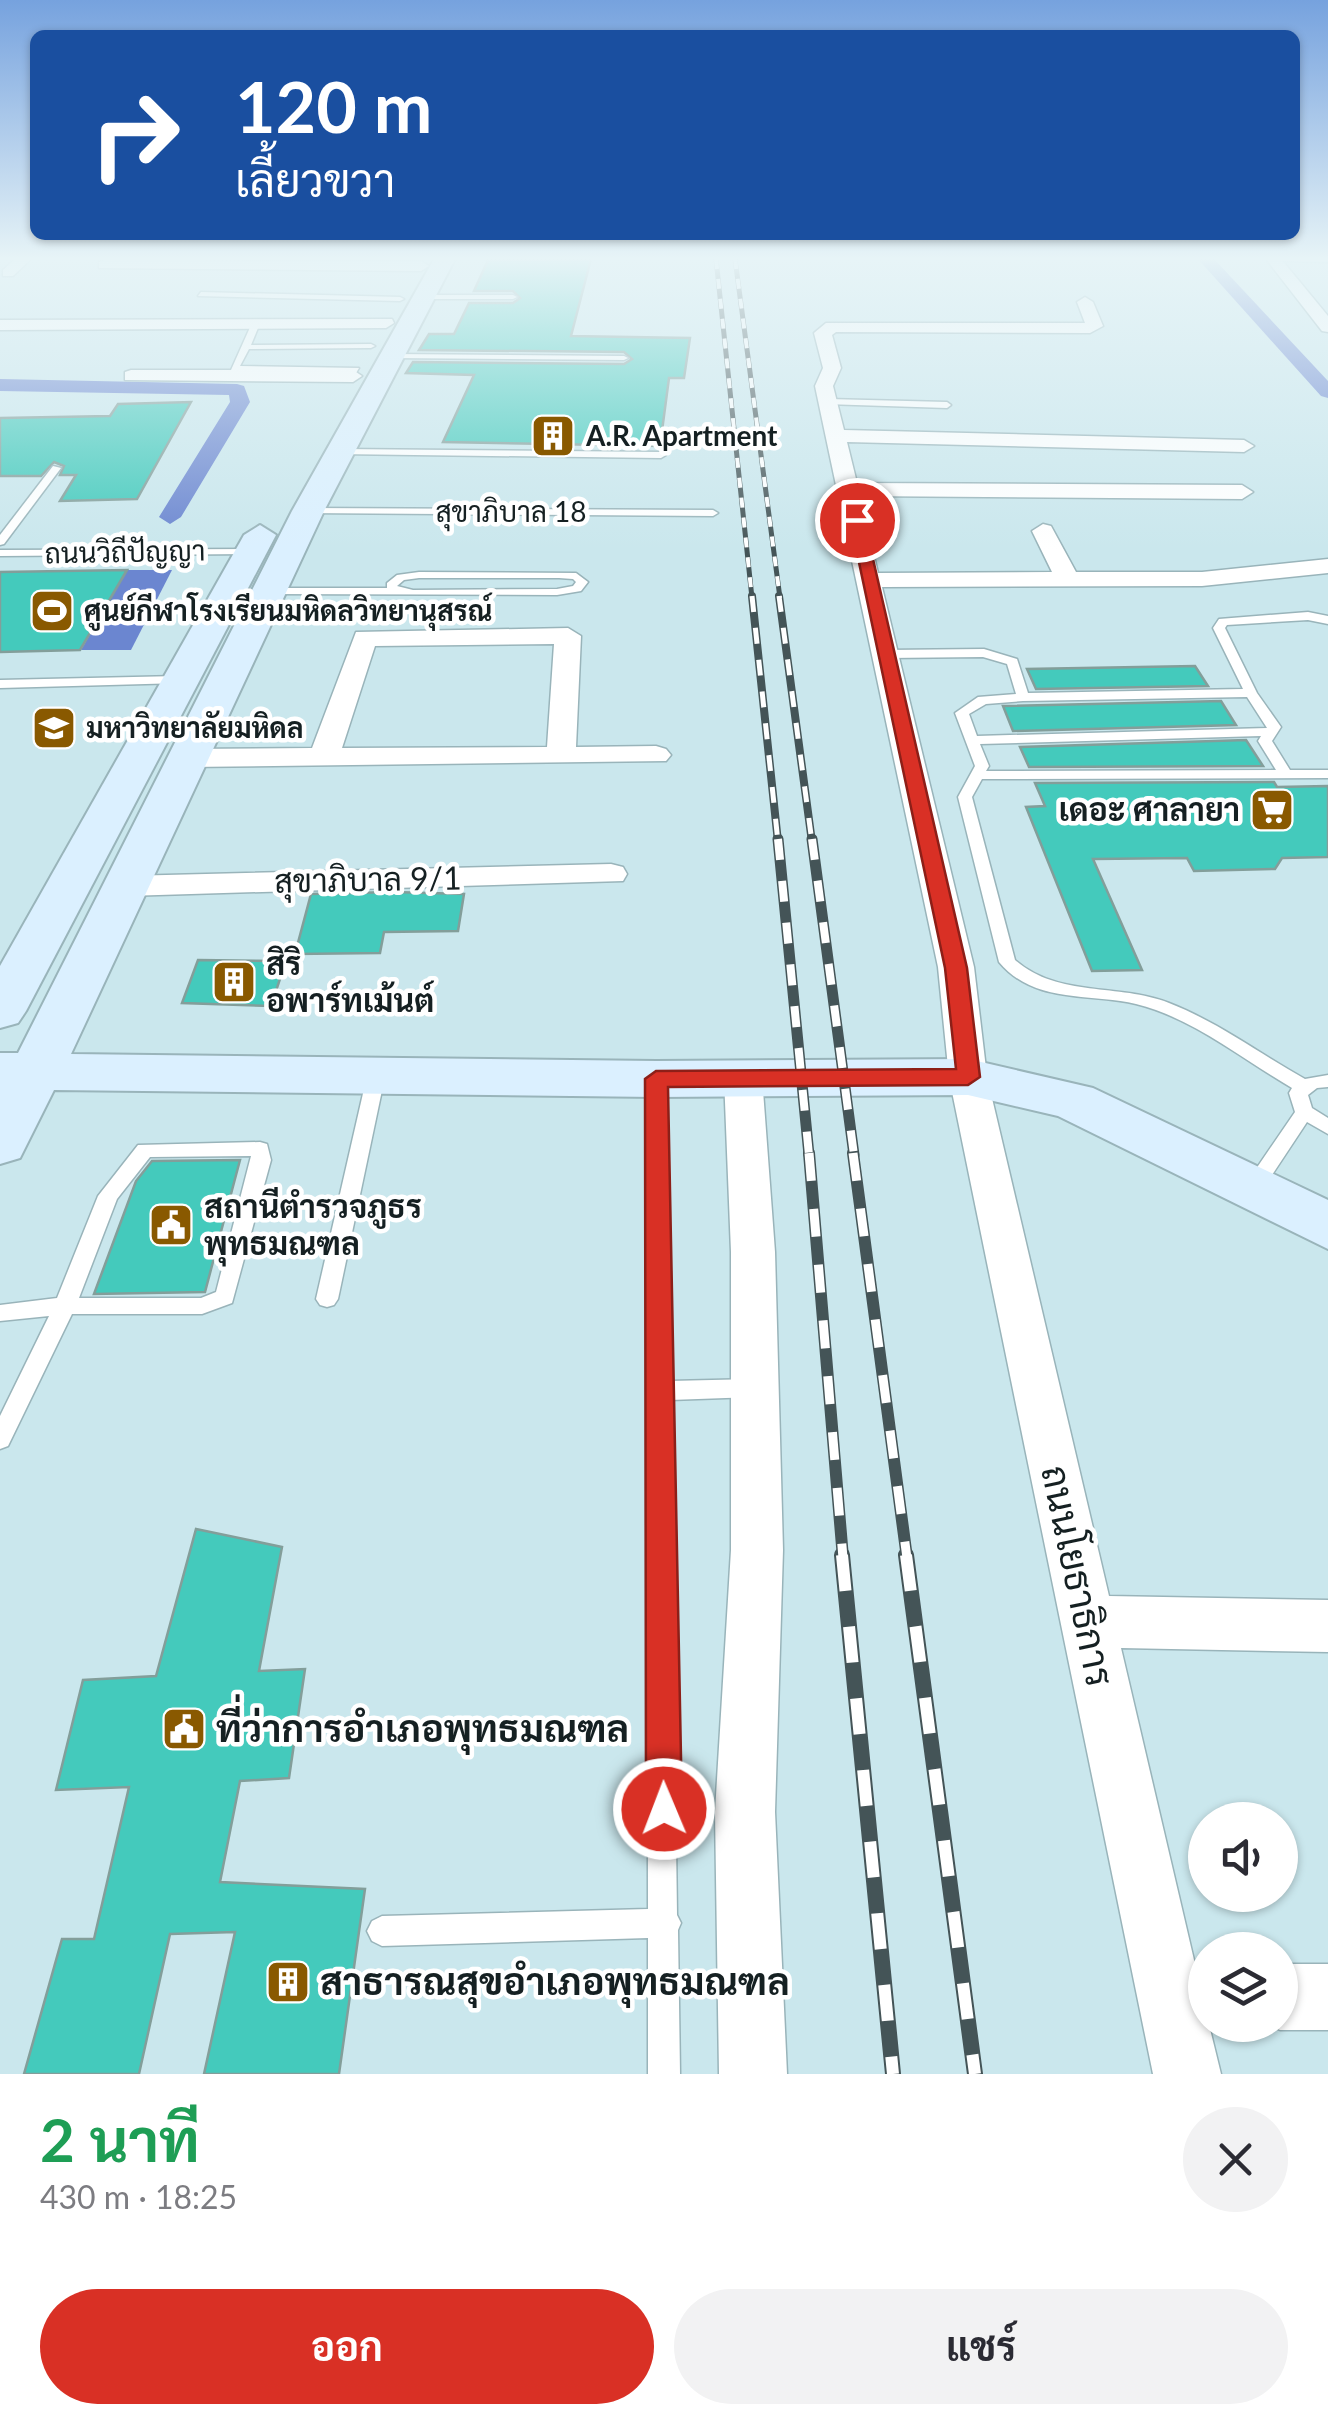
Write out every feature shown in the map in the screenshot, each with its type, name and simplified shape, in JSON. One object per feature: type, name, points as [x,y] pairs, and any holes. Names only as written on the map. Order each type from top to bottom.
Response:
[{"type":"main road","points":[[0,1011],[10,972],[178,680],[308,511],[355,372],[370,356]]},
{"type":"main road","points":[[328,446],[375,356]]},
{"type":"main road","points":[[0,1144],[18,1071],[126,886],[186,758],[266,561]]},
{"type":"main road","points":[[18,1071],[656,1079],[968,1077],[1074,1100],[1328,1226]]},
{"type":"street","name":"ถนนโยธาธิการ","points":[[829,356],[832,368],[824,386],[956,968],[968,1077],[1087,1620],[1188,1995],[1187,2074]]},
{"type":"street","points":[[131,376],[355,372]]},
{"type":"street","points":[[837,436],[1244,446]]},
{"type":"street","points":[[850,489],[1242,492]]},
{"type":"street","points":[[1043,531],[1068,579]]},
{"type":"street","points":[[870,580],[1202,579],[1328,566]]},
{"type":"street","points":[[324,756],[365,638],[568,636],[561,756]]},
{"type":"street","points":[[186,758],[656,755]]},
{"type":"street","name":"สุขาภิบาล 9/1","points":[[126,886],[611,874]]},
{"type":"street","points":[[743,1077],[757,1550],[746,1812],[754,2074]]},
{"type":"street","points":[[1087,1620],[1328,1626]]},
{"type":"street","points":[[1298,1996],[1328,1997]]},
{"type":"lane","points":[[241,356],[234,368],[355,372]]},
{"type":"lane","points":[[593,356],[624,358]]},
{"type":"lane","points":[[828,402],[947,405]]},
{"type":"lane","points":[[328,446],[661,456]]},
{"type":"lane","points":[[0,542],[56,468]]},
{"type":"lane","name":"สุขาภิบาล 18","points":[[308,511],[714,513]]},
{"type":"lane","name":"ถนนวิถีปัญญา","points":[[0,553],[266,561],[394,586]]},
{"type":"lane","points":[[418,575],[559,575],[576,576],[582,582],[577,589],[557,592],[394,586],[418,575]]},
{"type":"lane","points":[[1286,774],[1265,742],[1274,726],[1251,693],[1219,628],[1223,622],[1308,616],[1328,620]]},
{"type":"lane","points":[[886,654],[1001,655],[1013,662],[1023,697]]},
{"type":"lane","points":[[0,684],[178,680]]},
{"type":"lane","points":[[1251,693],[1023,697],[971,704],[962,713],[982,766],[981,775],[964,798],[1007,962],[1024,981],[1056,992],[1140,1000],[1186,1017],[1304,1086]]},
{"type":"lane","points":[[972,740],[1268,732]]},
{"type":"lane","points":[[981,775],[1328,774]]},
{"type":"lane","points":[[328,1300],[376,1076]]},
{"type":"lane","points":[[656,1079],[666,1923],[664,2074]]},
{"type":"lane","points":[[1328,1081],[1304,1086],[1298,1094],[1304,1112],[1328,1127]]},
{"type":"lane","points":[[1253,1189],[1304,1112]]},
{"type":"lane","points":[[0,1314],[65,1306],[202,1306],[225,1297],[261,1160],[260,1148],[145,1150],[108,1196],[65,1306],[0,1439]]},
{"type":"lane","points":[[659,1390],[755,1388]]},
{"type":"lane","points":[[382,1931],[666,1923]]},
{"type":"water","points":[[127,570],[172,570],[131,650],[81,650]]},
{"type":"building","points":[[628,356],[687,356],[684,378],[669,378],[660,446],[443,442],[474,375],[406,373],[413,362],[624,364],[632,359]]},
{"type":"building","points":[[191,402],[137,499],[60,501],[76,475],[60,475],[64,466],[54,462],[41,476],[0,476],[0,418],[110,416],[118,404]]},
{"type":"building","name":"ศูนย์กีฬาโรงเรียนมหิดลวิทยานุสรณ์","points":[[127,570],[80,650],[0,652],[0,572]]},
{"type":"building","points":[[1195,666],[1208,686],[1036,689],[1027,669]]},
{"type":"building","points":[[1221,701],[1236,725],[1013,731],[1003,706]]},
{"type":"building","points":[[1246,740],[1263,766],[1029,767],[1020,747]]},
{"type":"building","points":[[1274,782],[1277,787],[1328,786],[1328,857],[1282,858],[1275,869],[1194,871],[1187,858],[1093,859],[1142,970],[1092,971],[1026,807],[1045,806],[1035,783]]},
{"type":"building","points":[[311,894],[464,894],[458,931],[384,932],[380,953],[295,954]]},
{"type":"building","name":"สิริ อพาร์ทเม้นต์","points":[[198,960],[286,961],[271,1006],[182,1003]]},
{"type":"building","name":"สถานีตำรวจภูธร พุทธมณฑล","points":[[240,1160],[205,1292],[94,1294],[136,1181],[152,1161]]},
{"type":"building","points":[[196,1529],[282,1547],[259,1671],[305,1669],[289,1778],[240,1781],[220,1882],[365,1889],[339,2074],[204,2074],[235,1932],[170,1934],[139,2074],[24,2074],[62,1939],[94,1939],[129,1787],[56,1790],[83,1680],[156,1676]]},
{"type":"waterway","points":[[1295,356],[1328,392]]},
{"type":"waterway","points":[[0,385],[237,390],[240,402],[170,517]]},
{"type":"railway","points":[[726,356],[752,598]]},
{"type":"railway","points":[[748,356],[780,598]]},
{"type":"railway","points":[[752,596],[778,842]]},
{"type":"railway","points":[[779,596],[812,842]]},
{"type":"railway","points":[[778,839],[809,1155]]},
{"type":"railway","points":[[812,839],[854,1155]]},
{"type":"railway","points":[[809,1153],[843,1558]]},
{"type":"railway","points":[[853,1153],[907,1558]]},
{"type":"railway","points":[[842,1555],[893,2074]]},
{"type":"railway","points":[[906,1555],[975,2074]]},
{"type":"place","name":"A.R. Apartment","points":[[553,436]]},
{"type":"place","name":"ศูนย์กีฬาโรงเรียนมหิดลวิทยานุสรณ์","points":[[52,611]]},
{"type":"place","name":"มหาวิทยาลัยมหิดล","points":[[54,728]]},
{"type":"place","name":"เดอะ ศาลายา","points":[[1272,810]]},
{"type":"place","name":"สิริ อพาร์ทเม้นต์","points":[[234,982]]},
{"type":"place","name":"สถานีตำรวจภูธร พุทธมณฑล","points":[[171,1225]]},
{"type":"place","name":"ที่ว่าการอำเภอพุทธมณฑล","points":[[184,1729]]},
{"type":"place","name":"สาธารณสุขอำเภอพุทธมณฑล","points":[[288,1982]]},
{"type":"route","points":[[664,1809],[656,1079],[968,1077],[956,968],[857,520]]}]
